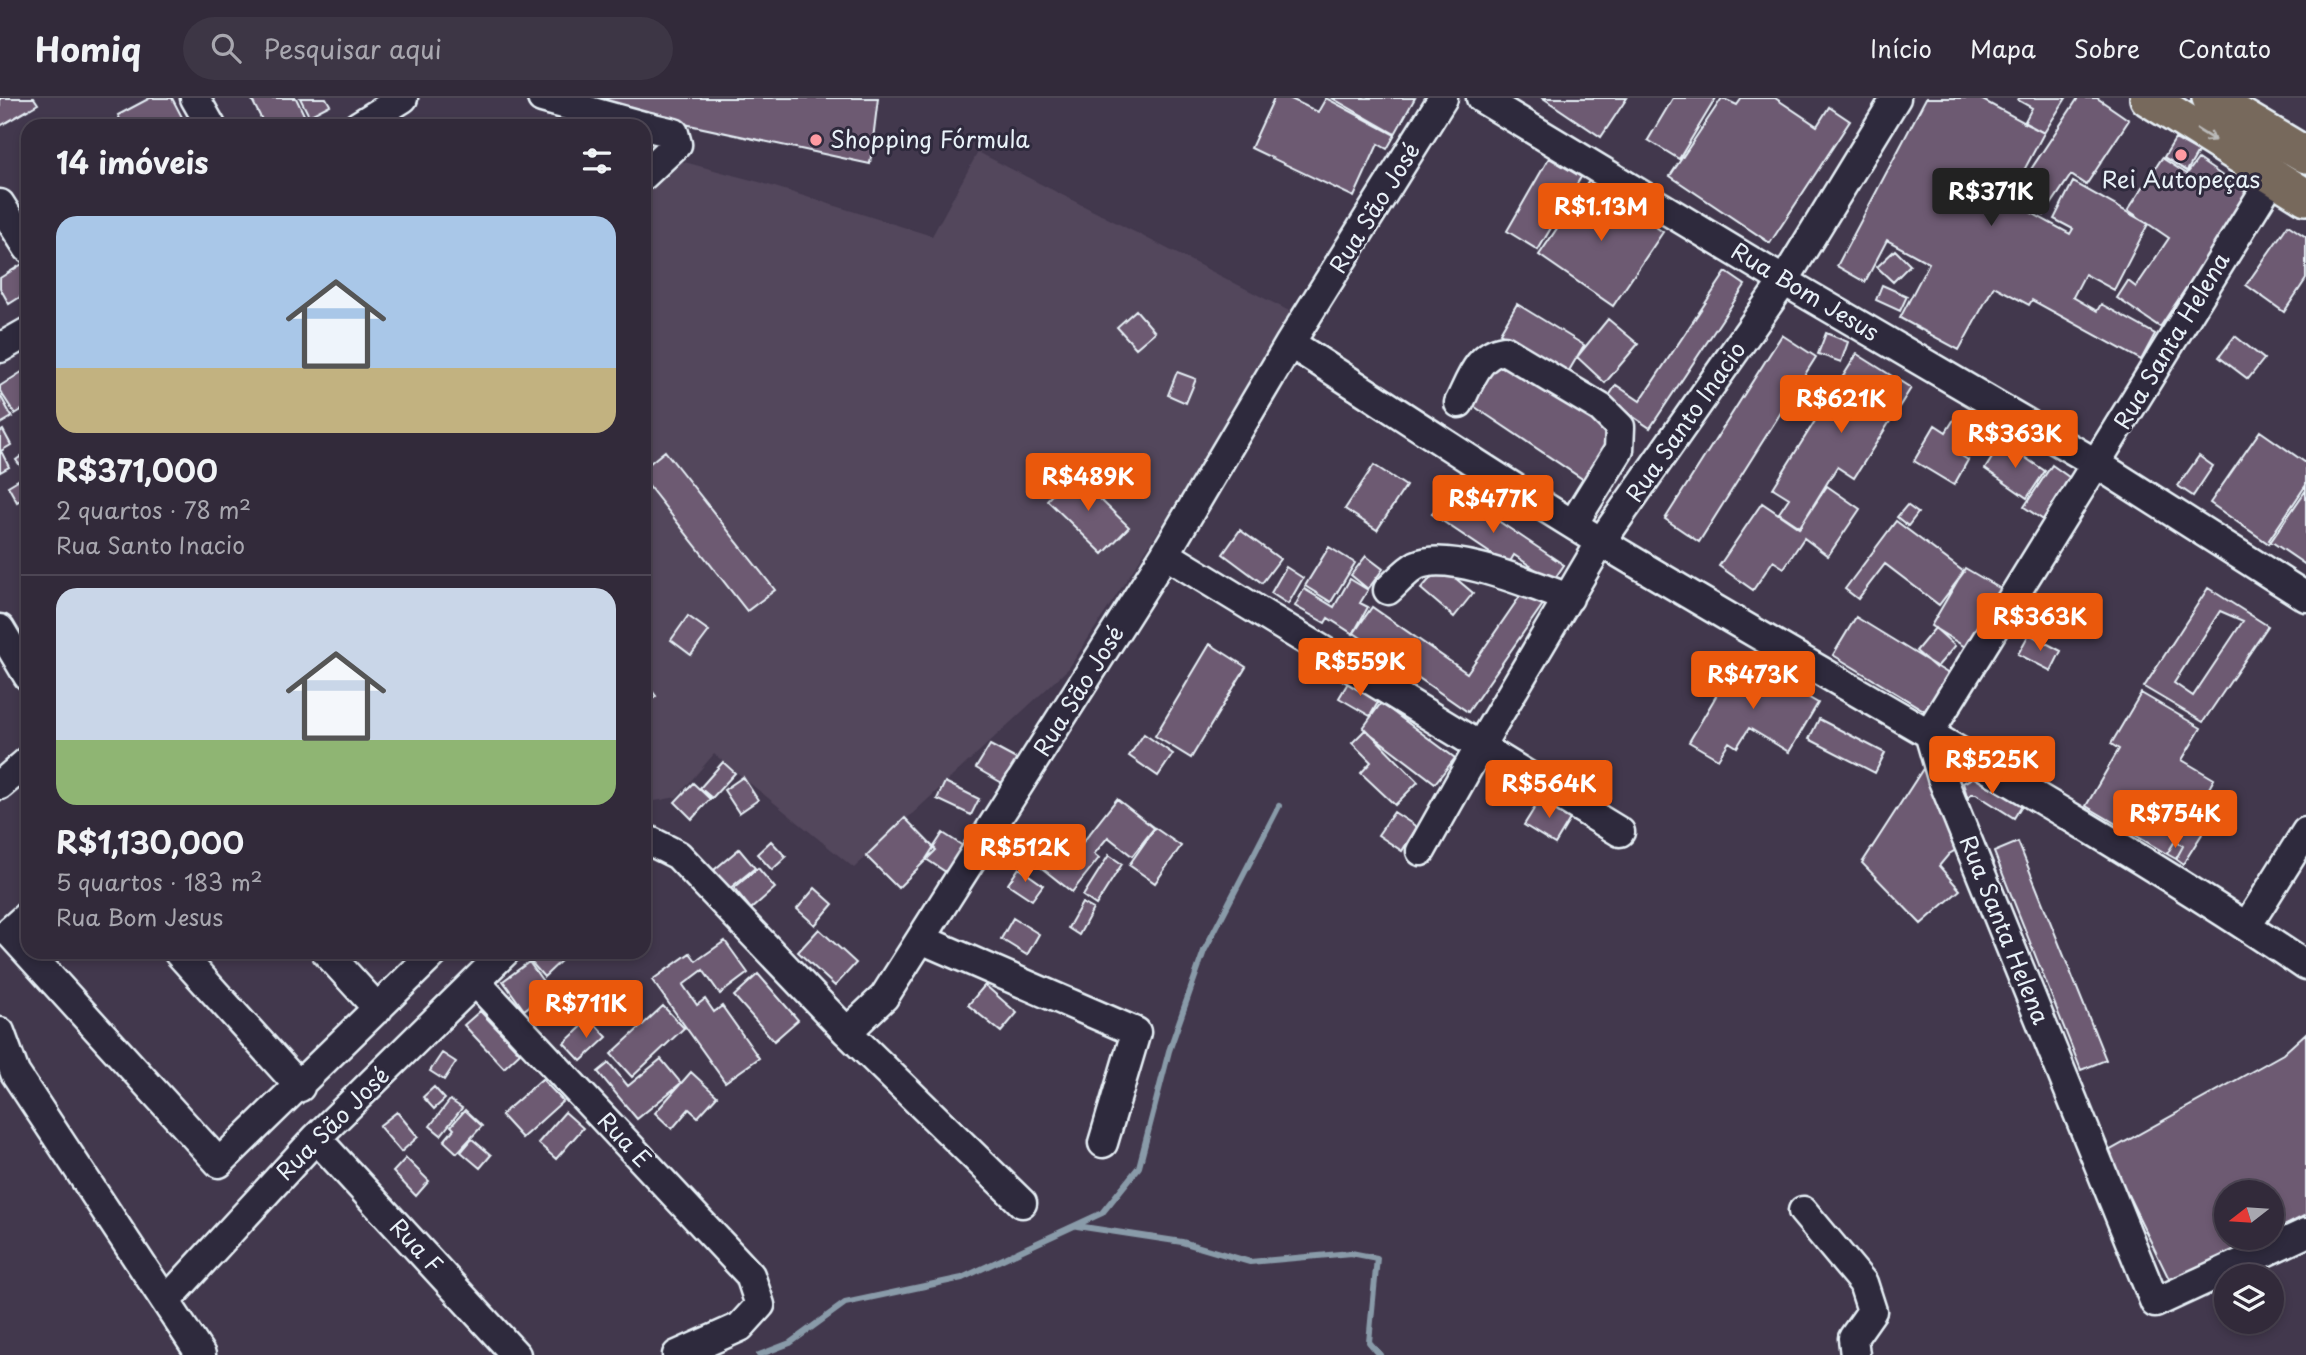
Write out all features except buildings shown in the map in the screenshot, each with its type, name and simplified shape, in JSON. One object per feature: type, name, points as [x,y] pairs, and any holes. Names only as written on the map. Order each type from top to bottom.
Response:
[{"type":"main road","points":[[2148,98],[2306,197]]},
{"type":"main road","points":[[2210,98],[2306,155]]},
{"type":"street","points":[[195,98],[207,119]]},
{"type":"street","points":[[369,119],[403,98]]},
{"type":"street","points":[[542,98],[618,119]]},
{"type":"street","name":"Rua São José","points":[[847,1032],[884,997],[1165,554],[1290,343],[1443,98]]},
{"type":"street","name":"Rua Bom Jesus","points":[[1481,98],[1784,281],[2097,464],[2306,597]]},
{"type":"street","name":"Rua Santo Inacio","points":[[1421,851],[1601,542],[1784,281],[1896,98]]},
{"type":"street","points":[[651,128],[674,133],[677,144],[651,168]]},
{"type":"street","name":"Rua Santa Helena","points":[[2273,177],[1929,733],[1942,778],[2155,1303],[2306,1233]]},
{"type":"street","points":[[0,204],[21,237]]},
{"type":"street","points":[[0,348],[21,336]]},
{"type":"street","points":[[1290,343],[1601,542],[1929,733],[2247,926],[2306,966]]},
{"type":"street","points":[[1459,403],[1482,358],[1493,351],[1504,350],[1601,408],[1620,427],[1619,450],[1573,524]]},
{"type":"street","points":[[1165,554],[1620,832]]},
{"type":"street","points":[[1388,590],[1415,566],[1431,561],[1447,561],[1511,577],[1569,598]]},
{"type":"street","points":[[0,629],[21,659]]},
{"type":"street","points":[[0,785],[21,767]]},
{"type":"street","points":[[2247,926],[2306,832]]},
{"type":"street","points":[[651,842],[678,855],[847,1032],[1022,1203]]},
{"type":"street","points":[[21,921],[9,932],[21,945]]},
{"type":"street","points":[[921,939],[1136,1032],[1103,1143]]},
{"type":"street","points":[[34,959],[219,1163],[300,1087],[428,959]]},
{"type":"street","points":[[184,959],[300,1087]]},
{"type":"street","points":[[332,959],[378,1009]]},
{"type":"street","name":"Rua São José","points":[[166,1301],[316,1138],[498,959]]},
{"type":"street","name":"Rua E","points":[[476,982],[750,1275],[760,1305],[740,1327],[677,1355]]},
{"type":"street","points":[[0,1032],[15,1073],[201,1355]]},
{"type":"street","name":"Rua F","points":[[316,1138],[516,1355]]},
{"type":"street","points":[[1804,1211],[1863,1283],[1872,1311],[1853,1338],[1855,1355]]},
{"type":"shaded area","points":[[978,152],[1299,316],[1069,668],[854,868],[714,754],[677,797],[651,802],[651,166],[662,156],[759,182],[932,236]]},
{"type":"waterway","points":[[759,1355],[790,1343],[845,1303],[962,1278],[1102,1213],[1139,1167],[1169,1051],[1204,951],[1279,806]]},
{"type":"waterway","points":[[1077,1226],[1182,1242],[1250,1262],[1351,1253],[1377,1258],[1369,1342],[1380,1355]]},
{"type":"place","name":"Shopping Fórmula","points":[[816,140]]},
{"type":"place","name":"Rei Autopeças","points":[[2181,155]]}]
